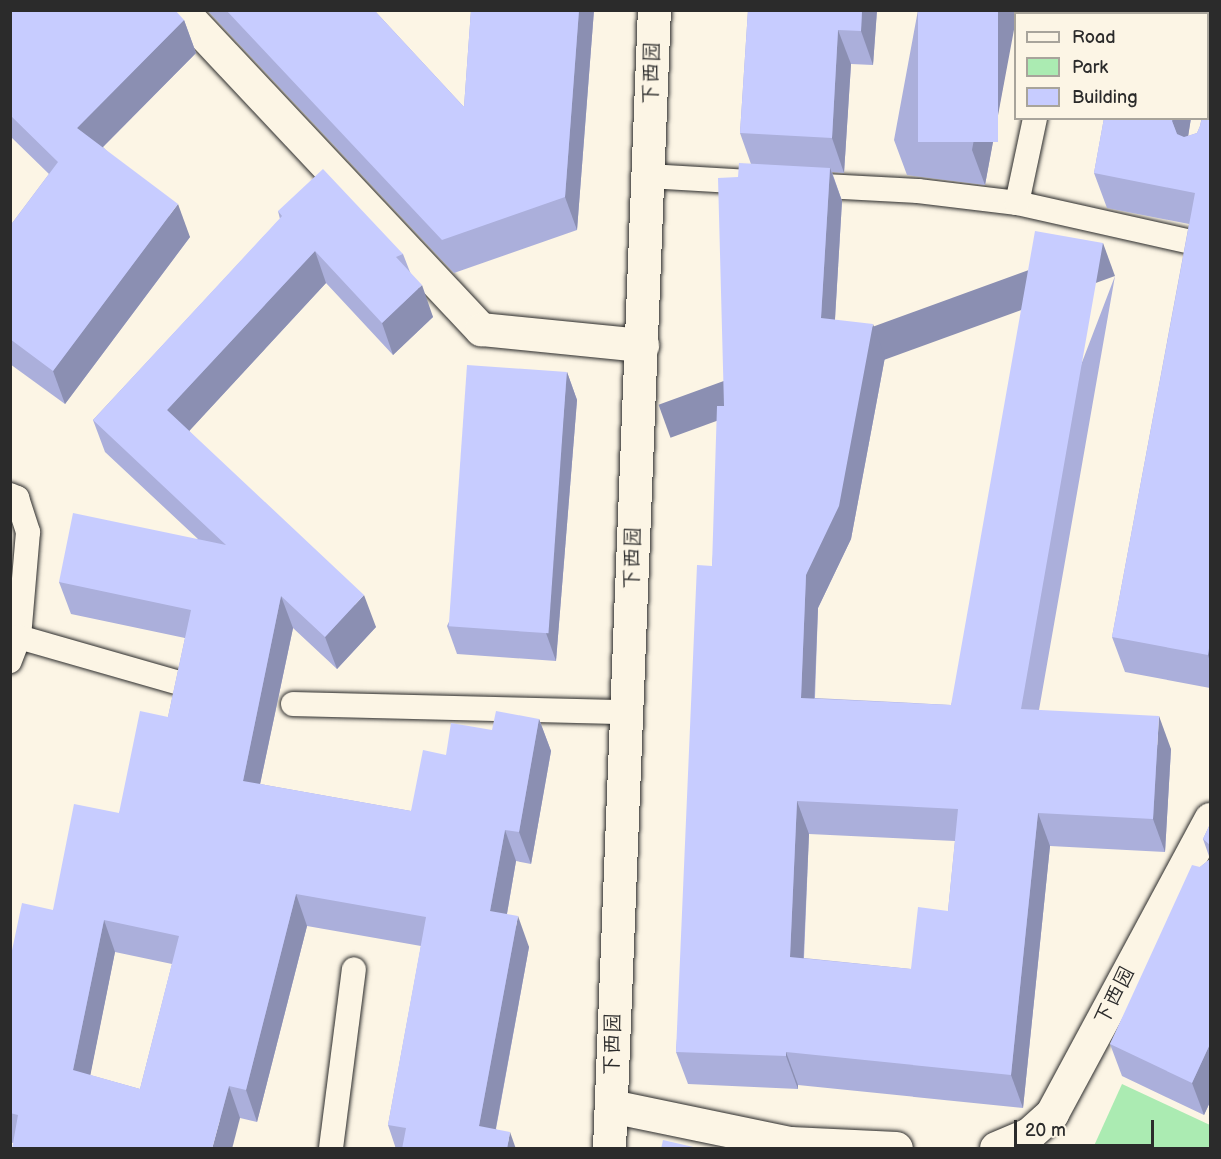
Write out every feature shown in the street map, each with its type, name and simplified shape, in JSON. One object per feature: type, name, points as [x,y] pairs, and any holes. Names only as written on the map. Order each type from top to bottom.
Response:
[{"type":"street","points":[[181,10],[481,329],[642,345]]},
{"type":"street","name":"下西园","points":[[609,1149],[654,10]]},
{"type":"street","name":"下西园","points":[[996,1149],[1029,1134],[1052,1113],[1192,876],[1210,819]]},
{"type":"street","name":"下西园","points":[[610,1106],[790,1143],[896,1149]]},
{"type":"lane","points":[[1017,203],[1035,120]]},
{"type":"lane","points":[[648,176],[918,191],[1017,203],[1192,242]]},
{"type":"lane","points":[[10,495],[16,498],[28,532],[19,638],[10,661]]},
{"type":"lane","points":[[19,638],[176,682]]},
{"type":"lane","points":[[293,704],[626,712]]},
{"type":"lane","points":[[331,1149],[354,969]]},
{"type":"green space","points":[[1122,1084],[1210,1125],[1210,1148],[1093,1148]]},
{"type":"building","points":[[10,10],[175,10],[184,20],[77,128],[178,204],[53,371],[10,339],[10,226],[58,162],[10,115]]},
{"type":"building","points":[[226,10],[374,10],[464,107],[471,10],[579,10],[565,197],[442,240]]},
{"type":"building","points":[[748,10],[862,10],[861,31],[838,30],[832,138],[740,133]]},
{"type":"building","points":[[918,10],[998,10],[998,142],[918,142]]},
{"type":"building","points":[[1124,10],[1195,10],[1195,12],[1124,12]]},
{"type":"building","points":[[1210,78],[1210,641],[1208,655],[1112,637],[1195,193],[1094,173],[1104,120],[1172,120],[1177,134],[1184,137],[1197,133],[1202,120],[1209,120]]},
{"type":"building","points":[[739,163],[830,168],[821,318],[873,324],[839,506],[806,575],[801,698],[951,705],[1035,231],[1103,243],[1021,709],[1159,716],[1153,819],[1038,813],[1011,1075],[786,1052],[786,1056],[676,1052],[697,565],[712,566],[717,406],[724,406],[718,178],[738,177]],"holes":[[[797,801],[958,809],[948,911],[918,907],[911,969],[790,957]]]},
{"type":"building","points":[[323,169],[403,254],[396,257],[422,285],[382,323],[315,251],[167,410],[364,595],[325,637],[281,596],[243,781],[411,811],[423,750],[446,755],[451,723],[492,730],[496,711],[539,719],[519,832],[505,830],[490,911],[518,916],[479,1126],[510,1132],[507,1149],[402,1149],[406,1128],[388,1125],[426,917],[296,894],[246,1090],[229,1086],[212,1149],[12,1149],[18,1115],[10,1113],[10,960],[22,903],[53,910],[74,804],[119,813],[140,711],[168,717],[191,610],[59,582],[73,513],[226,545],[93,420],[282,216],[278,211]],"holes":[[[104,920],[179,936],[140,1089],[73,1070]]]},
{"type":"building","points":[[467,365],[567,372],[548,633],[449,626]]},
{"type":"building","points":[[1210,824],[1210,845],[1203,839]]},
{"type":"building","points":[[1210,859],[1210,1044],[1192,1083],[1110,1044],[1192,865],[1200,867]]},
{"type":"building","points":[[663,1140],[702,1149],[661,1149]]}]
